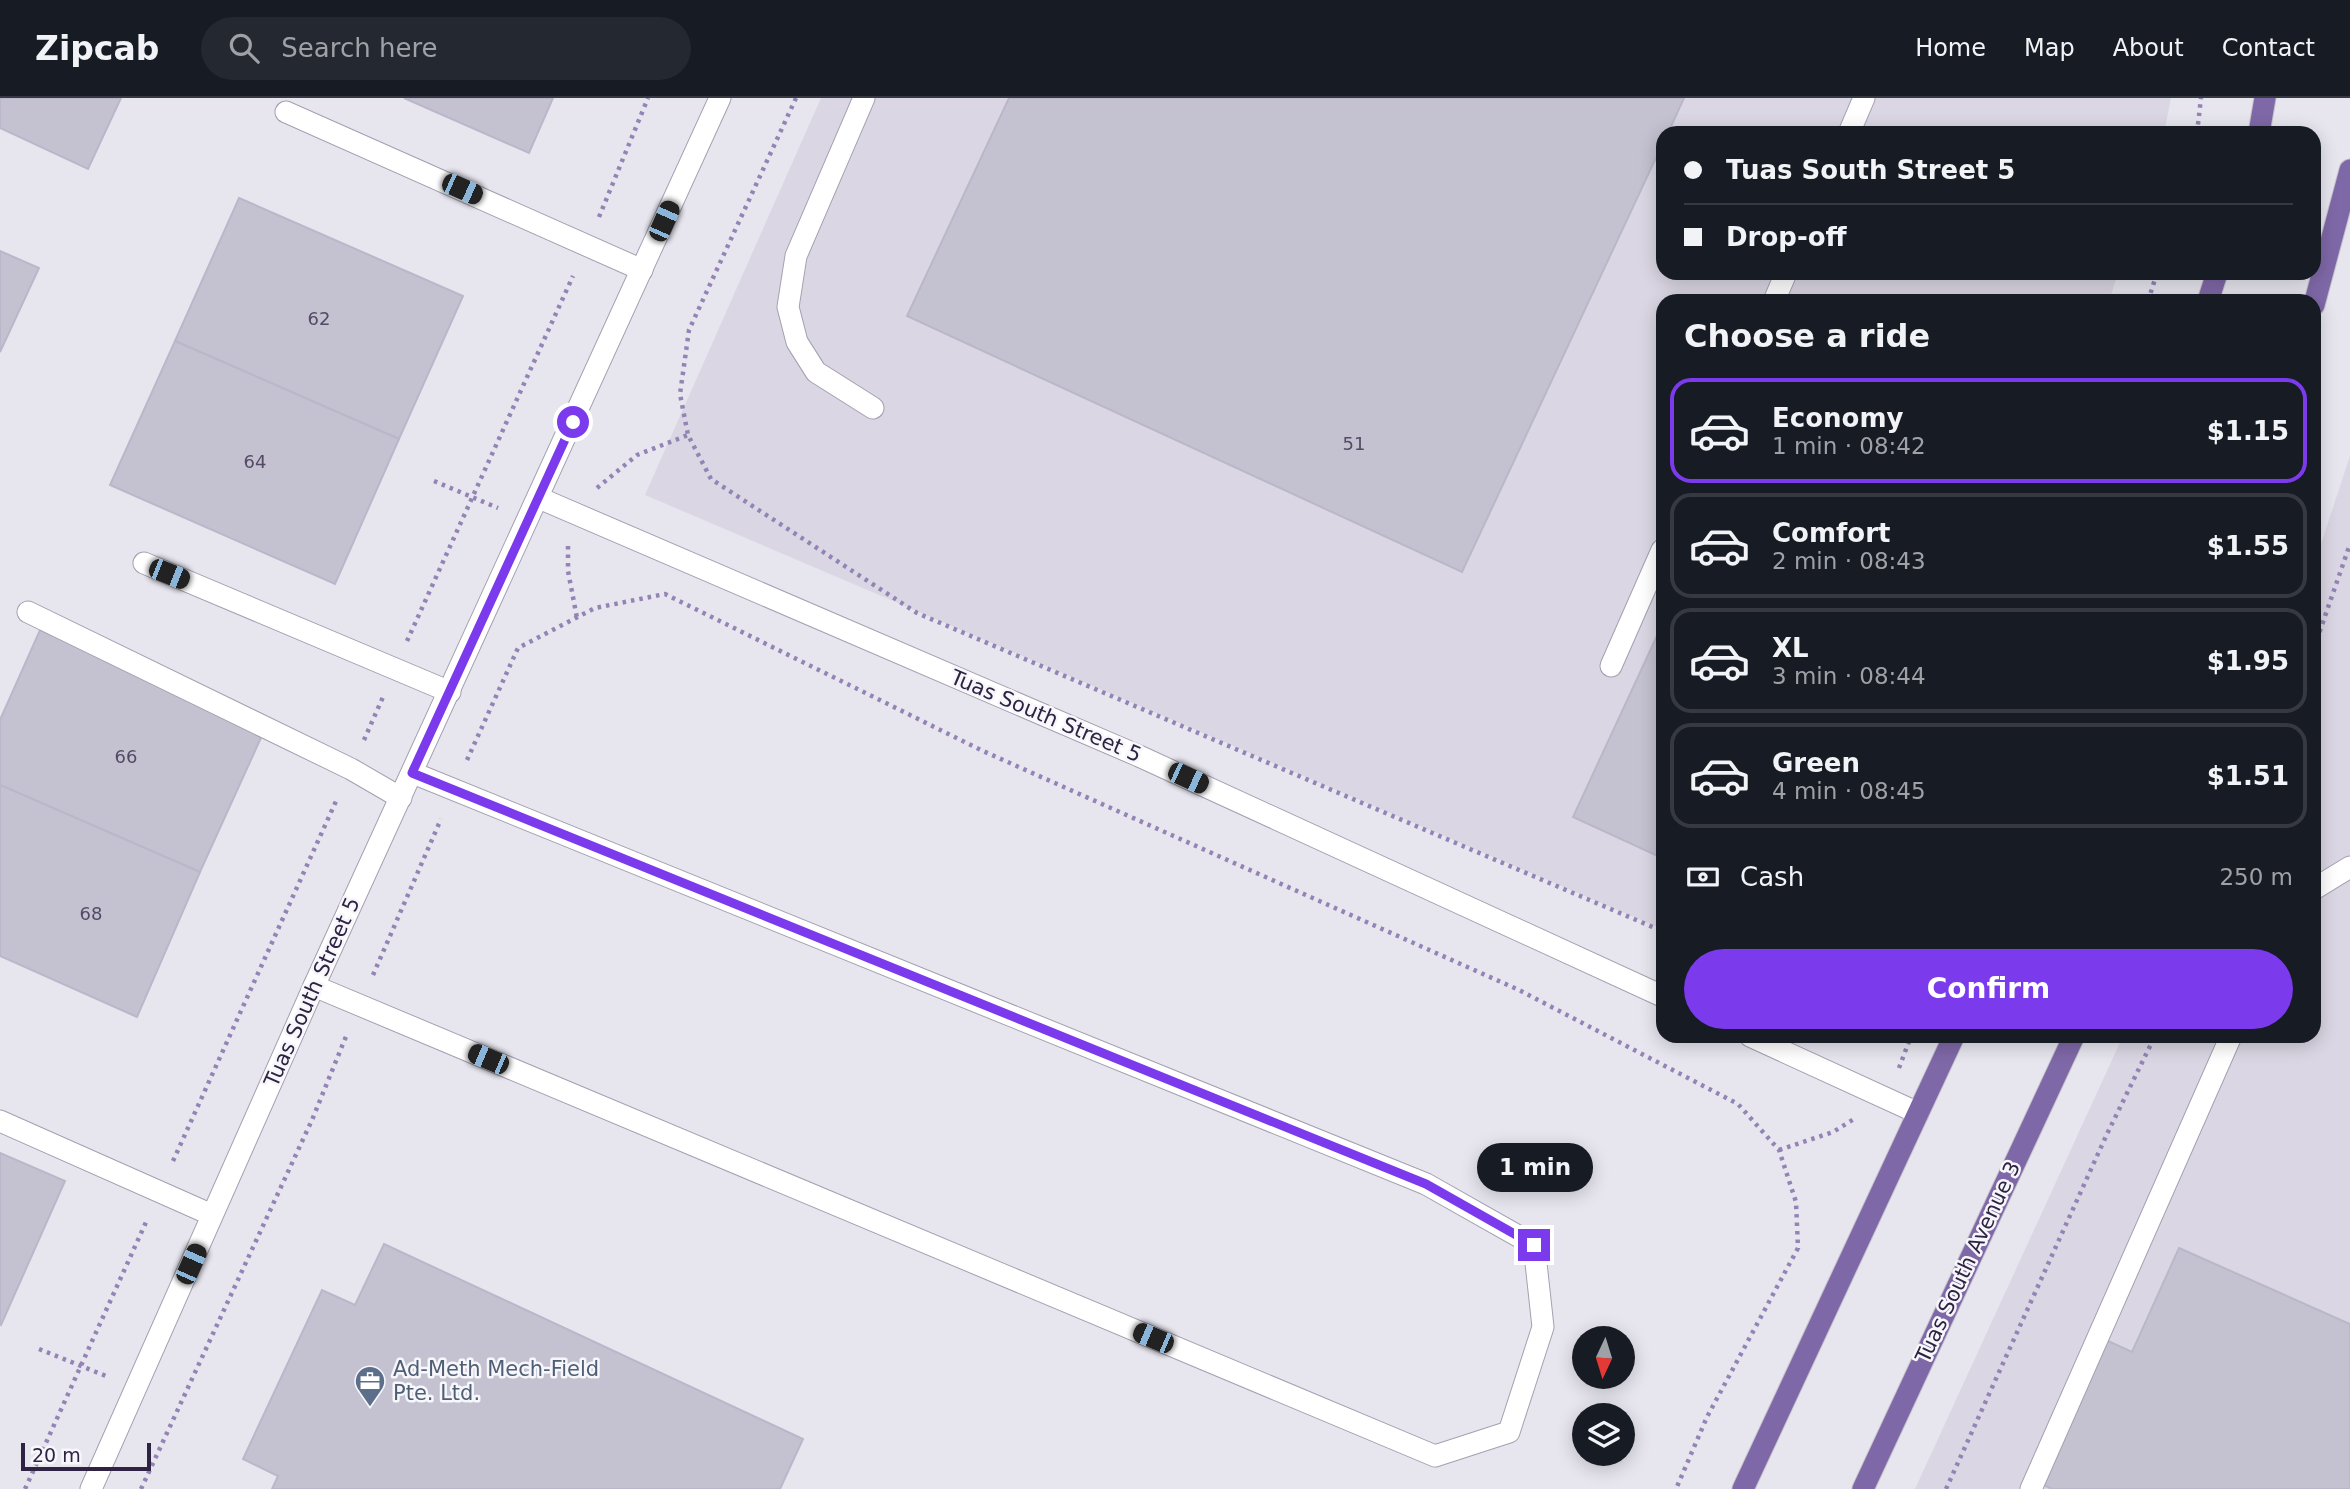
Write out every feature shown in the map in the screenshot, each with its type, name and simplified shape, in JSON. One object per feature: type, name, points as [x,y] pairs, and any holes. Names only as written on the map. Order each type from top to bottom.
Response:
[{"type":"main road","points":[[2260,126],[2265,98]]},
{"type":"main road","points":[[2321,279],[2350,170]]},
{"type":"main road","points":[[1743,1489],[1951,1043]]},
{"type":"main road","name":"Tuas South Avenue 3","points":[[1863,1489],[2071,1043]]},
{"type":"street","name":"Tuas South Street 5","points":[[91,1489],[314,986],[720,98]]},
{"type":"street","points":[[864,98],[796,256],[789,307],[797,342],[816,372],[873,408]]},
{"type":"street","points":[[1852,126],[1864,98]]},
{"type":"street","points":[[286,112],[642,270]]},
{"type":"street","name":"Tuas South Street 5","points":[[539,498],[1139,755],[1656,993]]},
{"type":"street","points":[[144,563],[450,692]]},
{"type":"street","points":[[1611,666],[1656,564]]},
{"type":"street","points":[[28,612],[351,769],[401,798]]},
{"type":"street","points":[[314,986],[1435,1456],[1509,1432],[1544,1327],[1534,1245],[1426,1184],[412,773]]},
{"type":"street","points":[[2321,885],[2350,867]]},
{"type":"street","points":[[1765,1043],[1918,1113]]},
{"type":"street","points":[[2031,1489],[2228,1043]]},
{"type":"street","points":[[0,1121],[212,1215]]},
{"type":"path","points":[[25,1489],[588,244],[648,98]]},
{"type":"path","points":[[796,98],[689,330],[680,394],[688,435],[711,479],[917,613],[1656,929]]},
{"type":"path","points":[[2198,126],[2201,98]]},
{"type":"path","points":[[434,481],[528,522]]},
{"type":"path","points":[[2321,628],[2350,544]]},
{"type":"path","points":[[141,1489],[312,1120],[359,1005],[518,648],[595,608],[665,594],[983,751],[1519,990],[1738,1104],[1779,1150],[1796,1202],[1798,1248],[1707,1416],[1676,1489]]},
{"type":"path","points":[[1946,1489],[2107,1133],[2152,1043]]},
{"type":"path","points":[[39,1349],[136,1388]]},
{"type":"shaded area","points":[[821,98],[2171,98],[2165,126],[1656,126],[1656,280],[2116,280],[2111,294],[1656,294],[1656,926],[645,495]]},
{"type":"shaded area","points":[[2350,456],[2350,1489],[1915,1489],[2120,1043],[2321,1043],[2321,544]]},
{"type":"building","points":[[0,98],[121,98],[88,169],[0,128]]},
{"type":"building","points":[[404,98],[553,98],[529,153]]},
{"type":"building","points":[[1009,98],[1684,98],[1671,126],[1656,126],[1656,158],[1462,572],[907,316]]},
{"type":"building","points":[[239,198],[463,296],[399,439],[175,341]]},
{"type":"building","points":[[0,251],[39,268],[0,352]]},
{"type":"building","points":[[175,341],[399,439],[335,584],[110,485]]},
{"type":"building","points":[[40,630],[265,729],[200,872],[0,785],[0,720]]},
{"type":"building","points":[[1656,638],[1656,855],[1573,817]]},
{"type":"building","points":[[0,785],[200,872],[137,1017],[0,956]]},
{"type":"building","points":[[0,1153],[65,1181],[1,1325],[0,1324]]},
{"type":"building","points":[[384,1244],[803,1439],[780,1489],[272,1489],[278,1476],[243,1459],[322,1290],[355,1305]]},
{"type":"building","points":[[2179,1248],[2350,1324],[2350,1489],[2052,1489],[2039,1483],[2104,1339],[2132,1352]]},
{"type":"place","name":"Ad-Meth Mech-Field Pte. Ltd.","points":[[370,1408]]},
{"type":"route","points":[[573,422],[412,773],[1426,1184],[1534,1245]]}]
